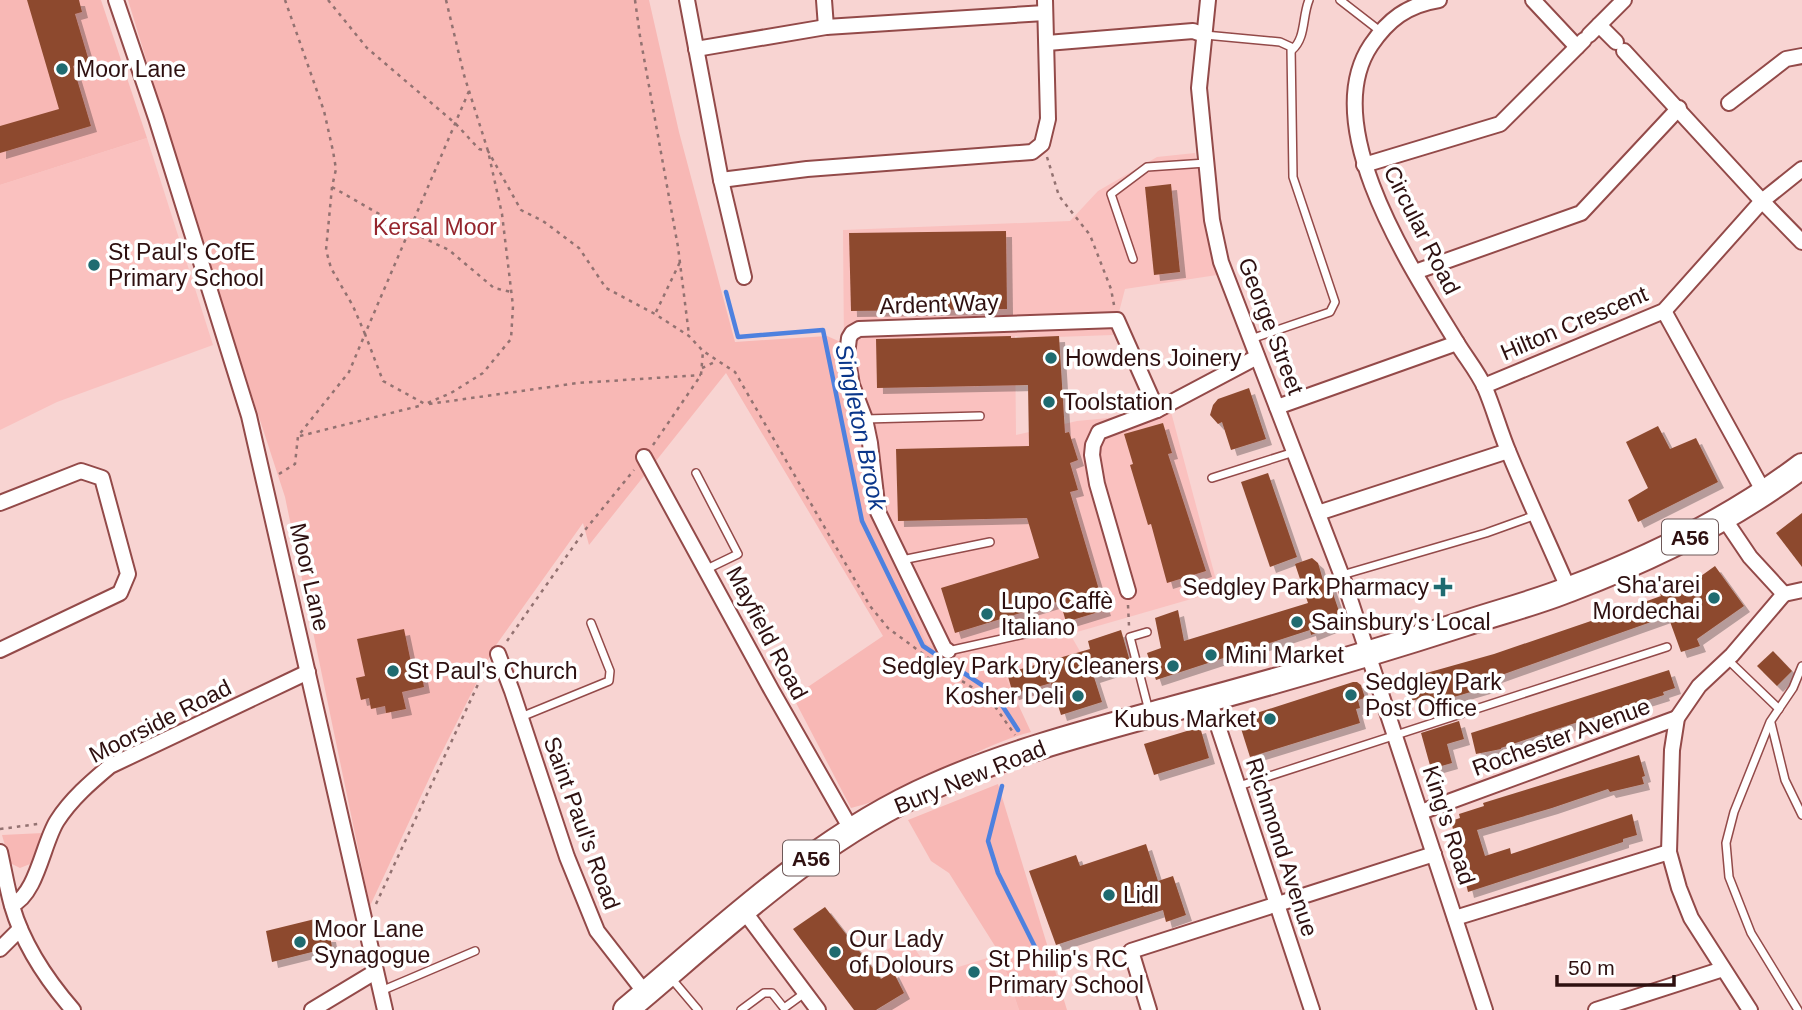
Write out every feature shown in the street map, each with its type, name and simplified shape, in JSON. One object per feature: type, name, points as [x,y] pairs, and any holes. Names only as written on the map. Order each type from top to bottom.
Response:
[{"type":"highway","name":"A56","points":[[1569,590],[1690,537],[1765,494],[1802,466]]},
{"type":"highway","name":"Bury New Road","points":[[626,1010],[787,875],[851,829],[934,786],[979,768],[1101,729],[1369,654],[1569,590]]},
{"type":"street","name":"Moor Lane","points":[[116,0],[156,118],[249,416],[385,1010]]},
{"type":"street","points":[[687,0],[721,180],[744,277]]},
{"type":"street","points":[[824,0],[826,27]]},
{"type":"street","name":"George Street","points":[[1208,0],[1199,89],[1212,220],[1221,262],[1369,654]]},
{"type":"street","name":"Circular Road","points":[[1439,0],[1403,12],[1391,20],[1365,54],[1358,70],[1355,88],[1358,132],[1364,165],[1376,199],[1415,272],[1484,386],[1508,451],[1569,590]]},
{"type":"street","points":[[1533,0],[1588,37],[1620,47],[1802,242]]},
{"type":"street","points":[[1364,165],[1500,124],[1624,0]]},
{"type":"street","points":[[696,49],[826,27],[1045,7],[1048,119],[1042,144],[1032,152],[807,169],[721,180]]},
{"type":"street","points":[[1047,43],[1193,31],[1205,35]]},
{"type":"street","points":[[1729,103],[1786,59],[1802,56]]},
{"type":"street","points":[[1415,272],[1581,213],[1679,108]]},
{"type":"street","name":"Hilton Crescent","points":[[1484,386],[1664,311],[1762,201],[1802,169]]},
{"type":"street","points":[[1664,311],[1765,494]]},
{"type":"street","points":[[1117,320],[1157,410]]},
{"type":"street","name":"Ardent Way","points":[[948,651],[944,648],[878,512],[870,443],[865,419],[852,385],[847,351],[852,332],[859,329],[1117,320]]},
{"type":"street","points":[[1277,407],[1457,343]]},
{"type":"street","points":[[1128,591],[1097,484],[1092,455],[1093,444],[1099,432],[1157,410],[1257,357]]},
{"type":"street","points":[[1318,513],[1508,451]]},
{"type":"street","name":"Mayfield Road","points":[[644,457],[851,829]]},
{"type":"street","points":[[0,503],[81,471],[102,478],[128,574],[120,593],[0,650]]},
{"type":"street","points":[[1723,517],[1750,557],[1784,594]]},
{"type":"street","points":[[1750,1010],[1691,918],[1669,852],[1672,750],[1677,718],[1699,686],[1727,660],[1784,594],[1802,590]]},
{"type":"street","name":"Saint Paul's Road","points":[[498,654],[567,857],[597,931],[646,994]]},
{"type":"street","name":"King's Road","points":[[1369,654],[1485,1010]]},
{"type":"street","name":"Moorside Road","points":[[12,905],[20,901],[28,889],[57,821],[81,791],[110,766],[309,672]]},
{"type":"street","name":"Richmond Avenue","points":[[1209,699],[1312,1010]]},
{"type":"street","name":"Rochester Avenue","points":[[1420,812],[1677,718]]},
{"type":"street","points":[[0,852],[3,873],[20,929],[53,987],[73,1010]]},
{"type":"street","points":[[1455,918],[1669,852]]},
{"type":"street","points":[[1149,1010],[1131,951],[1434,854]]},
{"type":"street","points":[[744,911],[818,1010]]},
{"type":"street","points":[[0,949],[20,929]]},
{"type":"street","points":[[1595,1010],[1615,1006],[1723,969]]},
{"type":"street","points":[[312,1010],[375,972]]},
{"type":"lane","points":[[1292,50],[1301,36],[1309,0]]},
{"type":"lane","points":[[1340,0],[1380,31]]},
{"type":"lane","points":[[1205,35],[1280,42],[1287,44],[1292,50],[1293,177],[1335,302],[1330,312],[1250,339]]},
{"type":"lane","points":[[1133,259],[1111,194],[1147,167],[1207,163]]},
{"type":"lane","points":[[865,419],[980,416]]},
{"type":"lane","points":[[1212,478],[1294,452]]},
{"type":"lane","points":[[696,473],[738,554],[707,569]]},
{"type":"lane","points":[[1341,575],[1486,533],[1536,515]]},
{"type":"lane","points":[[902,561],[990,542]]},
{"type":"lane","points":[[521,717],[609,681],[611,671],[591,622]]},
{"type":"lane","points":[[1147,632],[1130,638],[1150,715]]},
{"type":"lane","points":[[948,651],[1030,633]]},
{"type":"lane","points":[[1238,787],[1667,648]]},
{"type":"lane","points":[[1727,660],[1779,709]]},
{"type":"lane","points":[[1798,1010],[1751,933],[1729,877],[1726,843],[1734,812],[1770,722],[1793,688],[1802,666]]},
{"type":"lane","points":[[1770,722],[1785,780],[1802,815]]},
{"type":"lane","points":[[380,991],[475,951]]},
{"type":"lane","points":[[668,974],[698,1010]]},
{"type":"lane","points":[[741,1010],[764,993],[772,993],[784,1008],[806,992]]},
{"type":"path","points":[[285,0],[324,111],[336,169],[326,250],[331,268],[353,306],[383,381],[425,404]]},
{"type":"path","points":[[328,0],[367,48],[456,124],[479,149],[488,151],[521,210],[543,221],[579,248],[606,288],[689,336],[704,351],[735,372],[870,606],[888,628],[946,671],[989,698],[1013,732]]},
{"type":"path","points":[[425,404],[451,393],[483,373],[511,339],[511,292],[502,214],[488,151],[469,91],[446,0]]},
{"type":"path","points":[[635,0],[680,261],[689,336]]},
{"type":"path","points":[[265,483],[295,464],[298,436],[349,372],[469,91]]},
{"type":"path","points":[[1042,144],[1059,196],[1090,234],[1111,289],[1117,320]]},
{"type":"path","points":[[332,187],[409,231],[449,250],[494,288],[511,292]]},
{"type":"path","points":[[655,314],[680,261]]},
{"type":"path","points":[[365,931],[382,888],[480,680],[585,530],[644,457],[701,375],[704,351]]},
{"type":"path","points":[[702,368],[717,361]]},
{"type":"path","points":[[298,436],[425,404],[578,383],[701,375]]},
{"type":"path","points":[[1128,591],[1130,638]]},
{"type":"path","points":[[0,829],[57,821]]},
{"type":"shaded area","name":"St Paul's CofE Primary School","points":[[147,138],[213,345],[57,402],[0,430],[0,185]]},
{"type":"shaded area","points":[[1195,153],[1217,275],[1125,289],[1113,335],[1027,338],[1015,336],[1016,435],[1077,421],[1171,412],[1219,591],[1070,634],[1085,660],[1053,691],[1016,701],[1003,672],[927,644],[873,516],[844,349],[843,230],[1070,221],[1098,191],[1157,157]]},
{"type":"shaded area","name":"St Philip's RC Primary School","points":[[906,936],[933,975],[1000,954],[1019,1010],[877,1010],[901,995],[900,969],[887,950]]},
{"type":"green space","name":"Moor Lane","points":[[0,0],[101,0],[147,138],[0,185]]},
{"type":"green space","name":"Kersal Moor","points":[[128,0],[649,0],[679,132],[735,342],[827,336],[843,343],[873,516],[927,644],[1003,672],[1031,732],[985,749],[897,792],[851,808],[793,697],[883,636],[726,373],[589,545],[583,523],[494,648],[370,906],[285,497],[200,236]]},
{"type":"green space","points":[[998,784],[1067,1010],[1019,1010],[1000,954],[949,873],[931,861],[908,820]]},
{"type":"green space","points":[[43,833],[30,864],[20,868],[10,863],[2,835]]},
{"type":"building","points":[[27,0],[79,0],[82,12],[75,14],[89,61],[73,66],[91,126],[0,153],[0,126],[59,109]]},
{"type":"building","points":[[1171,184],[1180,272],[1154,275],[1145,187]]},
{"type":"building","points":[[1006,231],[1007,309],[851,311],[849,233]]},
{"type":"building","points":[[1059,336],[1065,433],[1069,432],[1078,460],[1070,463],[1078,490],[1070,492],[1105,610],[1066,622],[1060,601],[955,633],[941,588],[1039,558],[1027,518],[898,521],[896,449],[1029,446],[1028,385],[877,388],[876,339]]},
{"type":"building","points":[[1249,388],[1266,439],[1231,450],[1222,422],[1218,424],[1210,415],[1218,399]]},
{"type":"building","points":[[1163,423],[1172,453],[1168,454],[1206,571],[1167,583],[1151,524],[1148,525],[1130,465],[1133,464],[1124,434]]},
{"type":"building","points":[[1658,426],[1670,449],[1696,438],[1718,482],[1638,522],[1628,500],[1648,488],[1626,442]]},
{"type":"building","points":[[1268,473],[1297,557],[1270,567],[1241,482]]},
{"type":"building","points":[[1802,513],[1802,567],[1776,533]]},
{"type":"building","points":[[1312,558],[1318,563],[1323,580],[1328,579],[1342,620],[1338,624],[1311,635],[1310,630],[1156,680],[1147,653],[1161,648],[1155,618],[1178,610],[1184,641],[1308,603],[1295,564]]},
{"type":"building","points":[[1715,566],[1744,606],[1697,639],[1700,646],[1681,652],[1668,616],[1496,677],[1498,684],[1447,699],[1451,711],[1434,716],[1429,696],[1411,701],[1405,679],[1494,654],[1588,622],[1661,596],[1659,593],[1678,586],[1680,591]]},
{"type":"building","name":"St Paul's Church","points":[[404,629],[412,667],[420,665],[424,687],[402,692],[406,709],[386,713],[385,706],[371,709],[369,698],[361,700],[356,678],[365,676],[357,639]]},
{"type":"building","points":[[1121,630],[1131,665],[1094,677],[1102,702],[1061,715],[1051,683],[1013,694],[1007,673],[1090,649],[1088,641]]},
{"type":"building","points":[[1773,651],[1792,671],[1777,686],[1757,666]]},
{"type":"building","points":[[1669,670],[1675,688],[1663,692],[1664,695],[1501,749],[1476,754],[1471,733]]},
{"type":"building","points":[[1353,682],[1361,685],[1365,698],[1358,700],[1360,708],[1356,709],[1360,723],[1250,757],[1238,719]]},
{"type":"building","points":[[1459,721],[1464,739],[1447,744],[1452,763],[1431,769],[1421,733]]},
{"type":"building","points":[[1200,727],[1209,758],[1154,775],[1144,744]]},
{"type":"building","points":[[1639,755],[1645,776],[1642,777],[1644,784],[1610,792],[1608,789],[1477,830],[1485,856],[1510,848],[1511,854],[1632,814],[1637,835],[1623,839],[1623,842],[1468,892],[1451,821],[1460,818],[1459,814],[1484,806],[1483,803]]},
{"type":"building","name":"Lidl","points":[[1146,844],[1158,881],[1173,876],[1186,915],[1166,922],[1163,910],[1056,945],[1029,871],[1076,855],[1080,866]]},
{"type":"building","name":"Our Lady of Dolours","points":[[825,907],[881,979],[893,971],[904,993],[876,1010],[854,1010],[793,929]]},
{"type":"building","name":"Moor Lane Synagogue","points":[[319,918],[323,936],[330,936],[332,947],[272,962],[266,931]]},
{"type":"waterway","name":"Singleton Brook","points":[[726,292],[738,337],[823,330],[862,521],[923,646],[994,693],[1018,730]]},
{"type":"waterway","name":"Singleton Brook","points":[[1002,786],[988,841],[998,873],[1041,959]]},
{"type":"place","name":"Moor Lane","points":[[62,69]]},
{"type":"place","name":"St Paul's CofE Primary School","points":[[94,265]]},
{"type":"place","name":"Howdens Joinery","points":[[1051,358]]},
{"type":"place","name":"Toolstation","points":[[1049,402]]},
{"type":"place","name":"Sedgley Park Pharmacy","points":[[1443,587]]},
{"type":"place","name":"Sha'arei Mordechai","points":[[1714,598]]},
{"type":"place","name":"Lupo Caffè Italiano","points":[[987,614]]},
{"type":"place","name":"Sainsbury's Local","points":[[1297,622]]},
{"type":"place","name":"Mini Market","points":[[1211,655]]},
{"type":"place","name":"Sedgley Park Dry Cleaners","points":[[1173,666]]},
{"type":"place","name":"St Paul's Church","points":[[393,671]]},
{"type":"place","name":"Sedgley Park Post Office","points":[[1351,695]]},
{"type":"place","name":"Kosher Deli","points":[[1078,696]]},
{"type":"place","name":"Kubus Market","points":[[1270,719]]},
{"type":"place","name":"Lidl","points":[[1109,895]]},
{"type":"place","name":"Moor Lane Synagogue","points":[[300,942]]},
{"type":"place","name":"Our Lady of Dolours","points":[[835,952]]},
{"type":"place","name":"St Philip's RC Primary School","points":[[974,972]]}]
